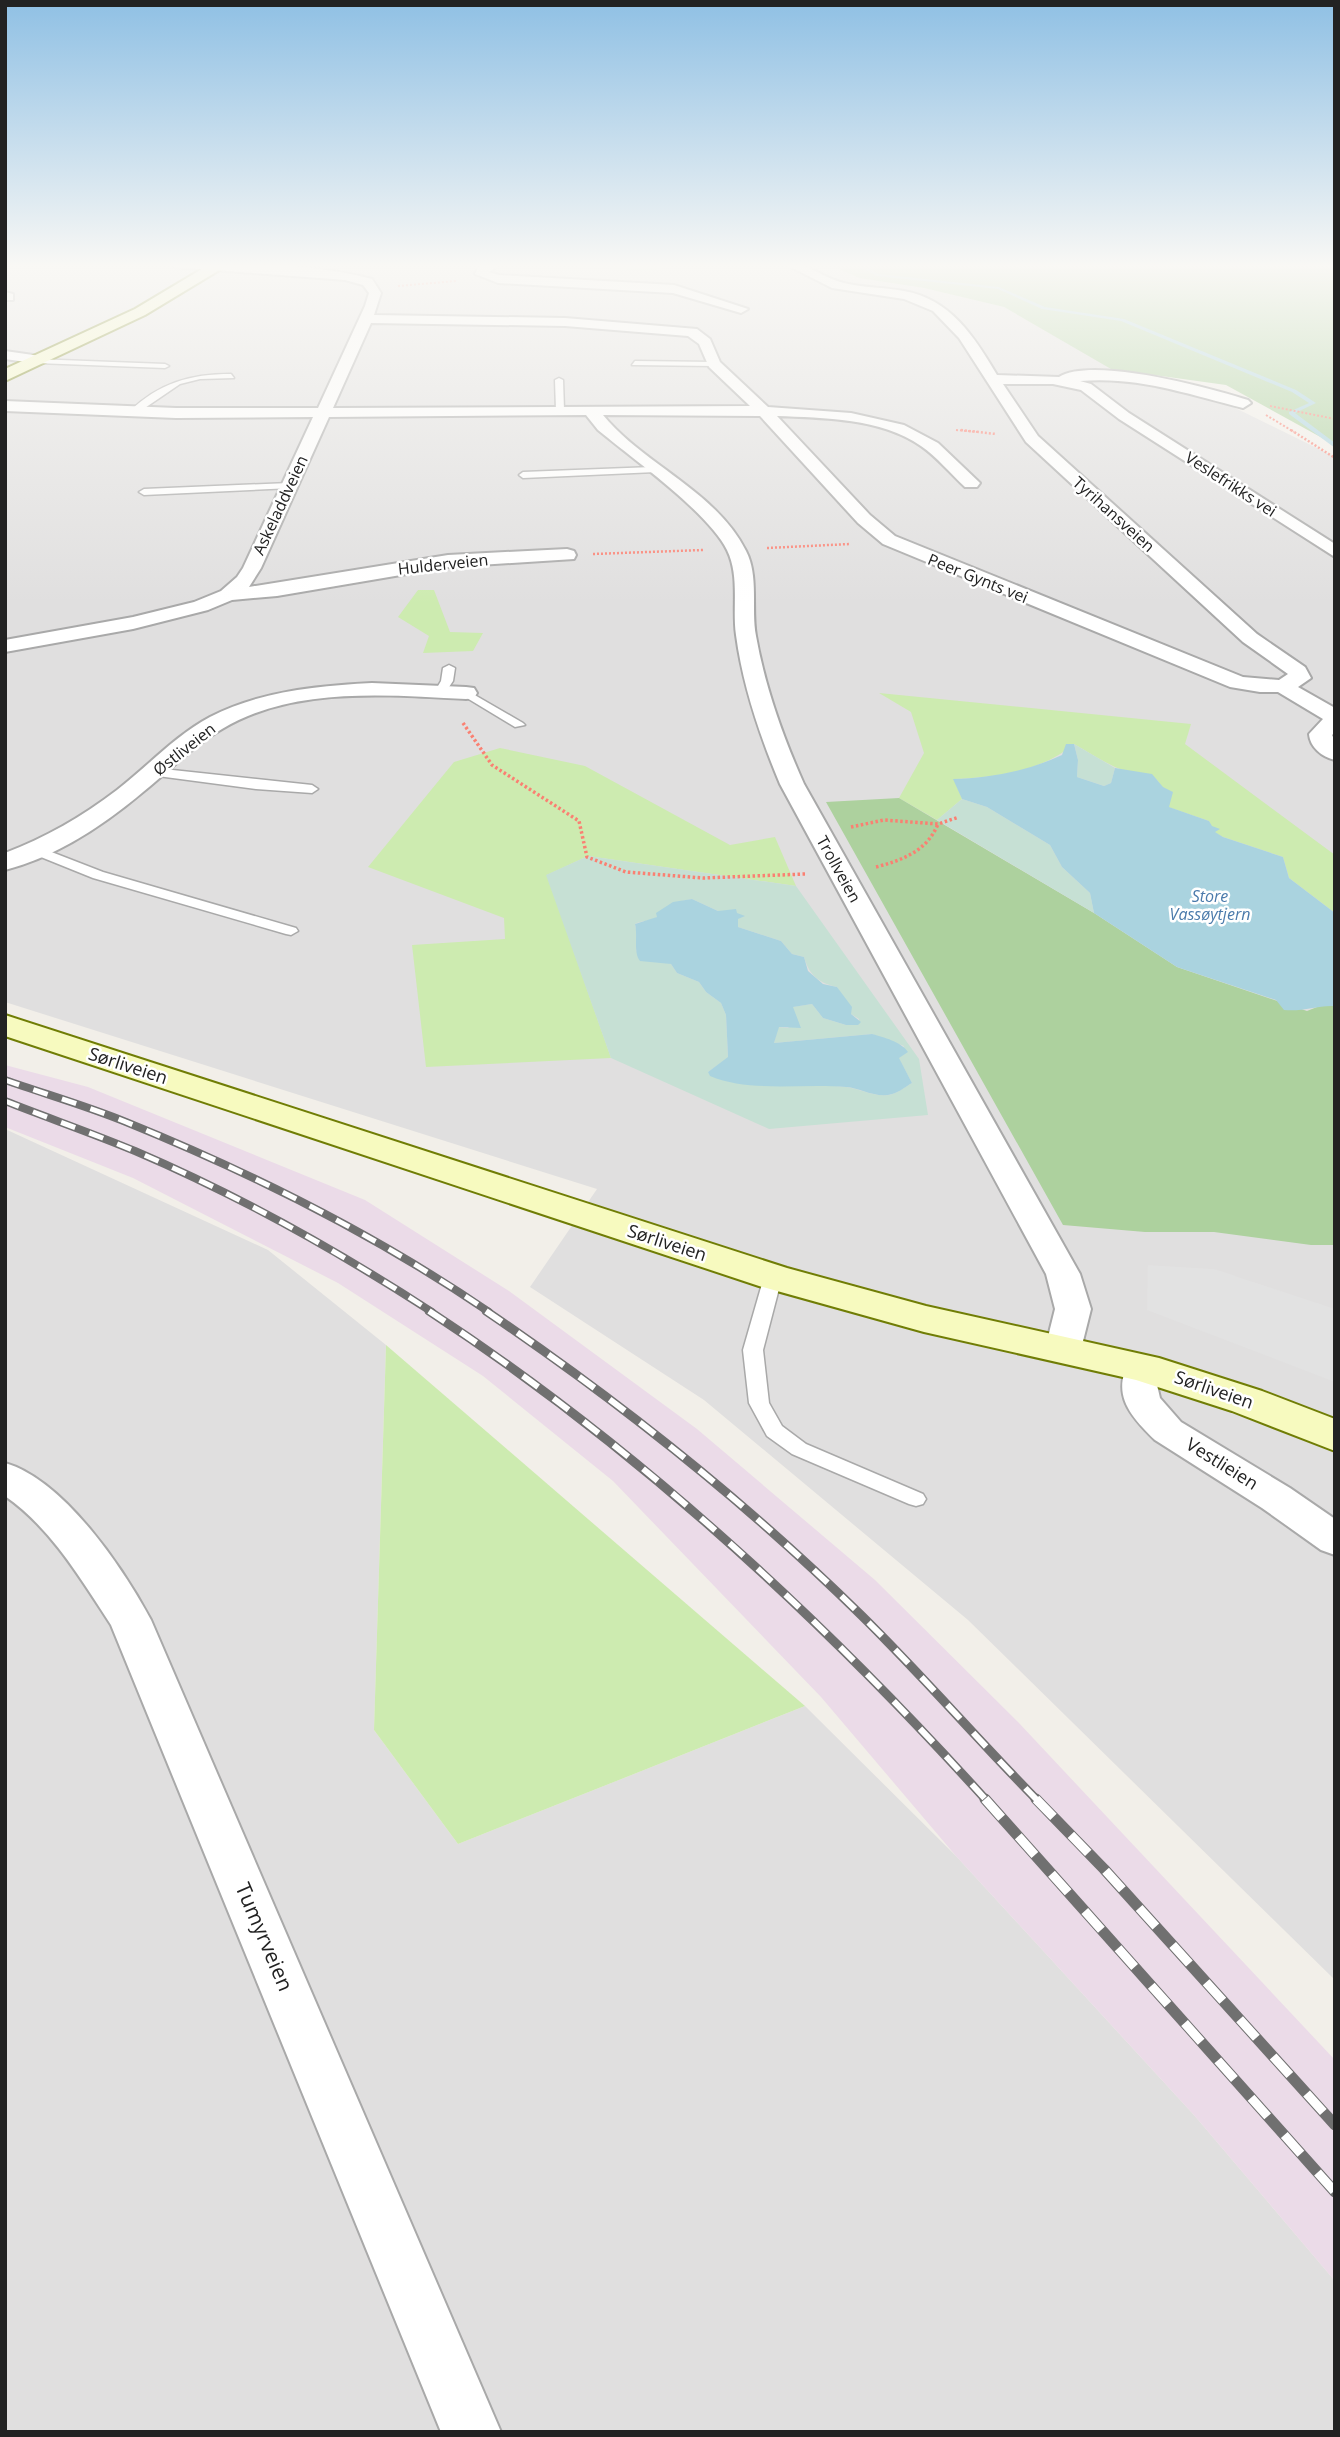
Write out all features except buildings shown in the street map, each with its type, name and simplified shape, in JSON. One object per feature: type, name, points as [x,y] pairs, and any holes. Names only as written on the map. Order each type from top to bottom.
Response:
[{"type":"street","name":"Askeladdveien","points":[[228,596],[252,568],[339,377]]},
{"type":"street","name":"Peer Gynts vei","points":[[728,377],[764,411],[864,519],[889,540],[1216,674],[1260,687],[1283,686],[1335,719],[1320,734],[1321,741],[1335,753]]},
{"type":"street","name":"Tyrihansveien","points":[[991,377],[1017,422],[1032,439],[1250,638],[1298,671],[1300,678],[1283,686]]},
{"type":"street","name":"Veslefrikks vei","points":[[993,380],[1116,377]]},
{"type":"street","name":"Veslefrikks vei","points":[[1134,377],[1204,390],[1243,402]]},
{"type":"street","name":"Veslefrikks vei","points":[[1053,380],[1074,383],[1095,393],[1124,416],[1335,552]]},
{"type":"street","points":[[5,406],[133,412],[764,411],[886,423],[919,437],[971,483]]},
{"type":"street","points":[[591,411],[598,421],[708,516],[736,549]]},
{"type":"street","name":"Trollveien","points":[[736,549],[741,570],[746,633],[768,729],[792,784],[819,834],[1063,1274],[1073,1309],[1063,1349]]},
{"type":"street","name":"Hulderveien","points":[[5,646],[144,620],[201,606],[228,596],[448,561],[567,555]]},
{"type":"street","name":"Østliveien","points":[[5,862],[36,850],[84,824],[219,721],[253,707],[291,698],[332,693],[466,693]]},
{"type":"street","name":"Sørliveien","points":[[5,1025],[773,1277],[924,1319],[1144,1368],[1237,1397],[1335,1436]]},
{"type":"street","name":"Vestlieien","points":[[1144,1368],[1139,1386],[1144,1401],[1168,1431],[1276,1498],[1335,1540]]},
{"type":"street","name":"Tumyrveien","points":[[5,1477],[22,1487],[79,1544],[130,1620],[471,2432]]},
{"type":"lane","points":[[133,412],[174,381],[193,377]]},
{"type":"lane","points":[[559,380],[560,410]]},
{"type":"lane","points":[[523,475],[653,470]]},
{"type":"lane","points":[[144,492],[289,486]]},
{"type":"lane","points":[[441,691],[447,681],[449,668]]},
{"type":"lane","points":[[466,693],[519,724]]},
{"type":"lane","points":[[154,772],[312,789]]},
{"type":"lane","points":[[36,850],[98,875],[291,931]]},
{"type":"lane","points":[[773,1277],[753,1350],[759,1403],[774,1431],[799,1449],[916,1499]]},
{"type":"path","points":[[1243,402],[1335,458]]},
{"type":"path","points":[[1274,406],[1335,419]]},
{"type":"path","points":[[567,555],[889,540]]},
{"type":"path","points":[[441,691],[492,765],[579,821],[587,857],[626,872],[702,877],[860,872],[891,864],[921,850],[934,838],[939,824]]},
{"type":"path","points":[[819,834],[884,820],[939,824],[958,817]]},
{"type":"shaded area","points":[[5,377],[1127,377],[1223,402],[1335,457],[1335,1980],[968,1620],[704,1400],[530,1287],[597,1189],[5,1002]]},
{"type":"shaded area","points":[[5,1065],[88,1087],[365,1200],[509,1291],[697,1429],[875,1580],[1018,1722],[1335,2060],[1335,2281],[1194,2115],[956,1856],[821,1697],[613,1481],[483,1376],[338,1283],[133,1178],[5,1127]]},
{"type":"shaded area","points":[[5,1129],[268,1250],[386,1345],[374,1730],[458,1844],[805,1706],[956,1856],[1194,2115],[1335,2281],[1335,2432],[5,2432]]},
{"type":"shaded area","points":[[1148,1265],[1214,1269],[1335,1309],[1335,1382],[1147,1310]]},
{"type":"green space","points":[[1167,377],[1335,377],[1335,445],[1226,385]]},
{"type":"green space","points":[[418,590],[434,590],[450,632],[483,633],[473,651],[423,653],[429,636],[398,617]]},
{"type":"green space","points":[[879,693],[1191,724],[1185,744],[1335,855],[1335,913],[1289,878],[1283,857],[1223,837],[1214,832],[1209,821],[1168,807],[1164,792],[1154,778],[1113,766],[1074,744],[1048,761],[1033,767],[1001,775],[954,779],[962,799],[937,820],[899,798],[924,753],[911,712]]},
{"type":"green space","points":[[1074,744],[1115,768],[1111,783],[1104,786],[1077,777],[1078,760]]},
{"type":"green space","points":[[500,748],[585,766],[730,845],[775,837],[796,886],[588,856],[547,875],[611,1058],[426,1067],[412,945],[505,939],[504,918],[368,867],[454,762]]},
{"type":"green space","points":[[899,798],[1094,913],[1177,967],[1307,1011],[1322,1005],[1335,1006],[1335,1245],[1311,1245],[1214,1232],[1145,1232],[1063,1225],[826,802]]},
{"type":"green space","points":[[962,799],[987,807],[1050,845],[1062,867],[1090,893],[1094,913],[937,820]]},
{"type":"green space","points":[[588,856],[796,886],[919,1059],[928,1115],[769,1129],[611,1058],[546,875]],"holes":[[[692,899],[718,911],[737,913],[738,927],[781,941],[792,954],[804,957],[812,973],[825,983],[837,987],[851,1014],[859,1019],[858,1025],[846,1025],[823,1018],[812,1004],[792,1007],[796,1020],[788,1028],[778,1027],[774,1043],[872,1034],[904,1046],[898,1057],[912,1083],[895,1093],[883,1095],[846,1087],[742,1082],[708,1072],[728,1058],[726,1015],[721,1003],[706,992],[699,982],[677,973],[671,964],[636,951],[638,940],[635,924],[654,919],[685,900]]]},
{"type":"green space","points":[[386,1345],[805,1706],[458,1844],[374,1730]]},
{"type":"water","name":"Store Vassøytjern","points":[[1066,744],[1074,744],[1078,760],[1077,777],[1104,786],[1111,783],[1115,768],[1152,774],[1163,787],[1173,792],[1169,807],[1209,821],[1212,826],[1220,829],[1215,832],[1223,837],[1283,857],[1289,878],[1335,913],[1335,1006],[1284,1010],[1276,1000],[1177,967],[1094,913],[1090,893],[1062,867],[1050,845],[987,807],[962,799],[953,779],[995,775],[1036,765],[1062,755]]},
{"type":"water","points":[[692,899],[718,911],[736,909],[737,913],[745,916],[738,919],[738,927],[781,941],[792,954],[804,957],[808,971],[823,984],[837,987],[852,1007],[851,1014],[861,1022],[858,1025],[846,1025],[823,1018],[812,1004],[793,1007],[801,1028],[779,1027],[774,1043],[872,1034],[887,1038],[908,1052],[899,1058],[912,1083],[895,1093],[882,1095],[846,1087],[759,1086],[710,1076],[708,1072],[728,1057],[726,1015],[721,1003],[706,992],[699,982],[677,973],[671,964],[640,961],[636,949],[635,924],[657,917],[656,913],[673,902]]},
{"type":"waterway","points":[[1259,377],[1294,391],[1313,403],[1291,413],[1335,446]]},
{"type":"railway","points":[[5,1080],[126,1122],[266,1184],[358,1231],[489,1312]]},
{"type":"railway","points":[[5,1101],[135,1151],[212,1186],[324,1246],[432,1312]]},
{"type":"railway","points":[[429,1311],[580,1419],[653,1477],[723,1538],[859,1666],[987,1801]]},
{"type":"railway","points":[[486,1311],[633,1417],[773,1533],[884,1638],[1038,1801]]},
{"type":"railway","points":[[985,1799],[1335,2192]]},
{"type":"railway","points":[[1036,1799],[1104,1869],[1335,2125]]}]
